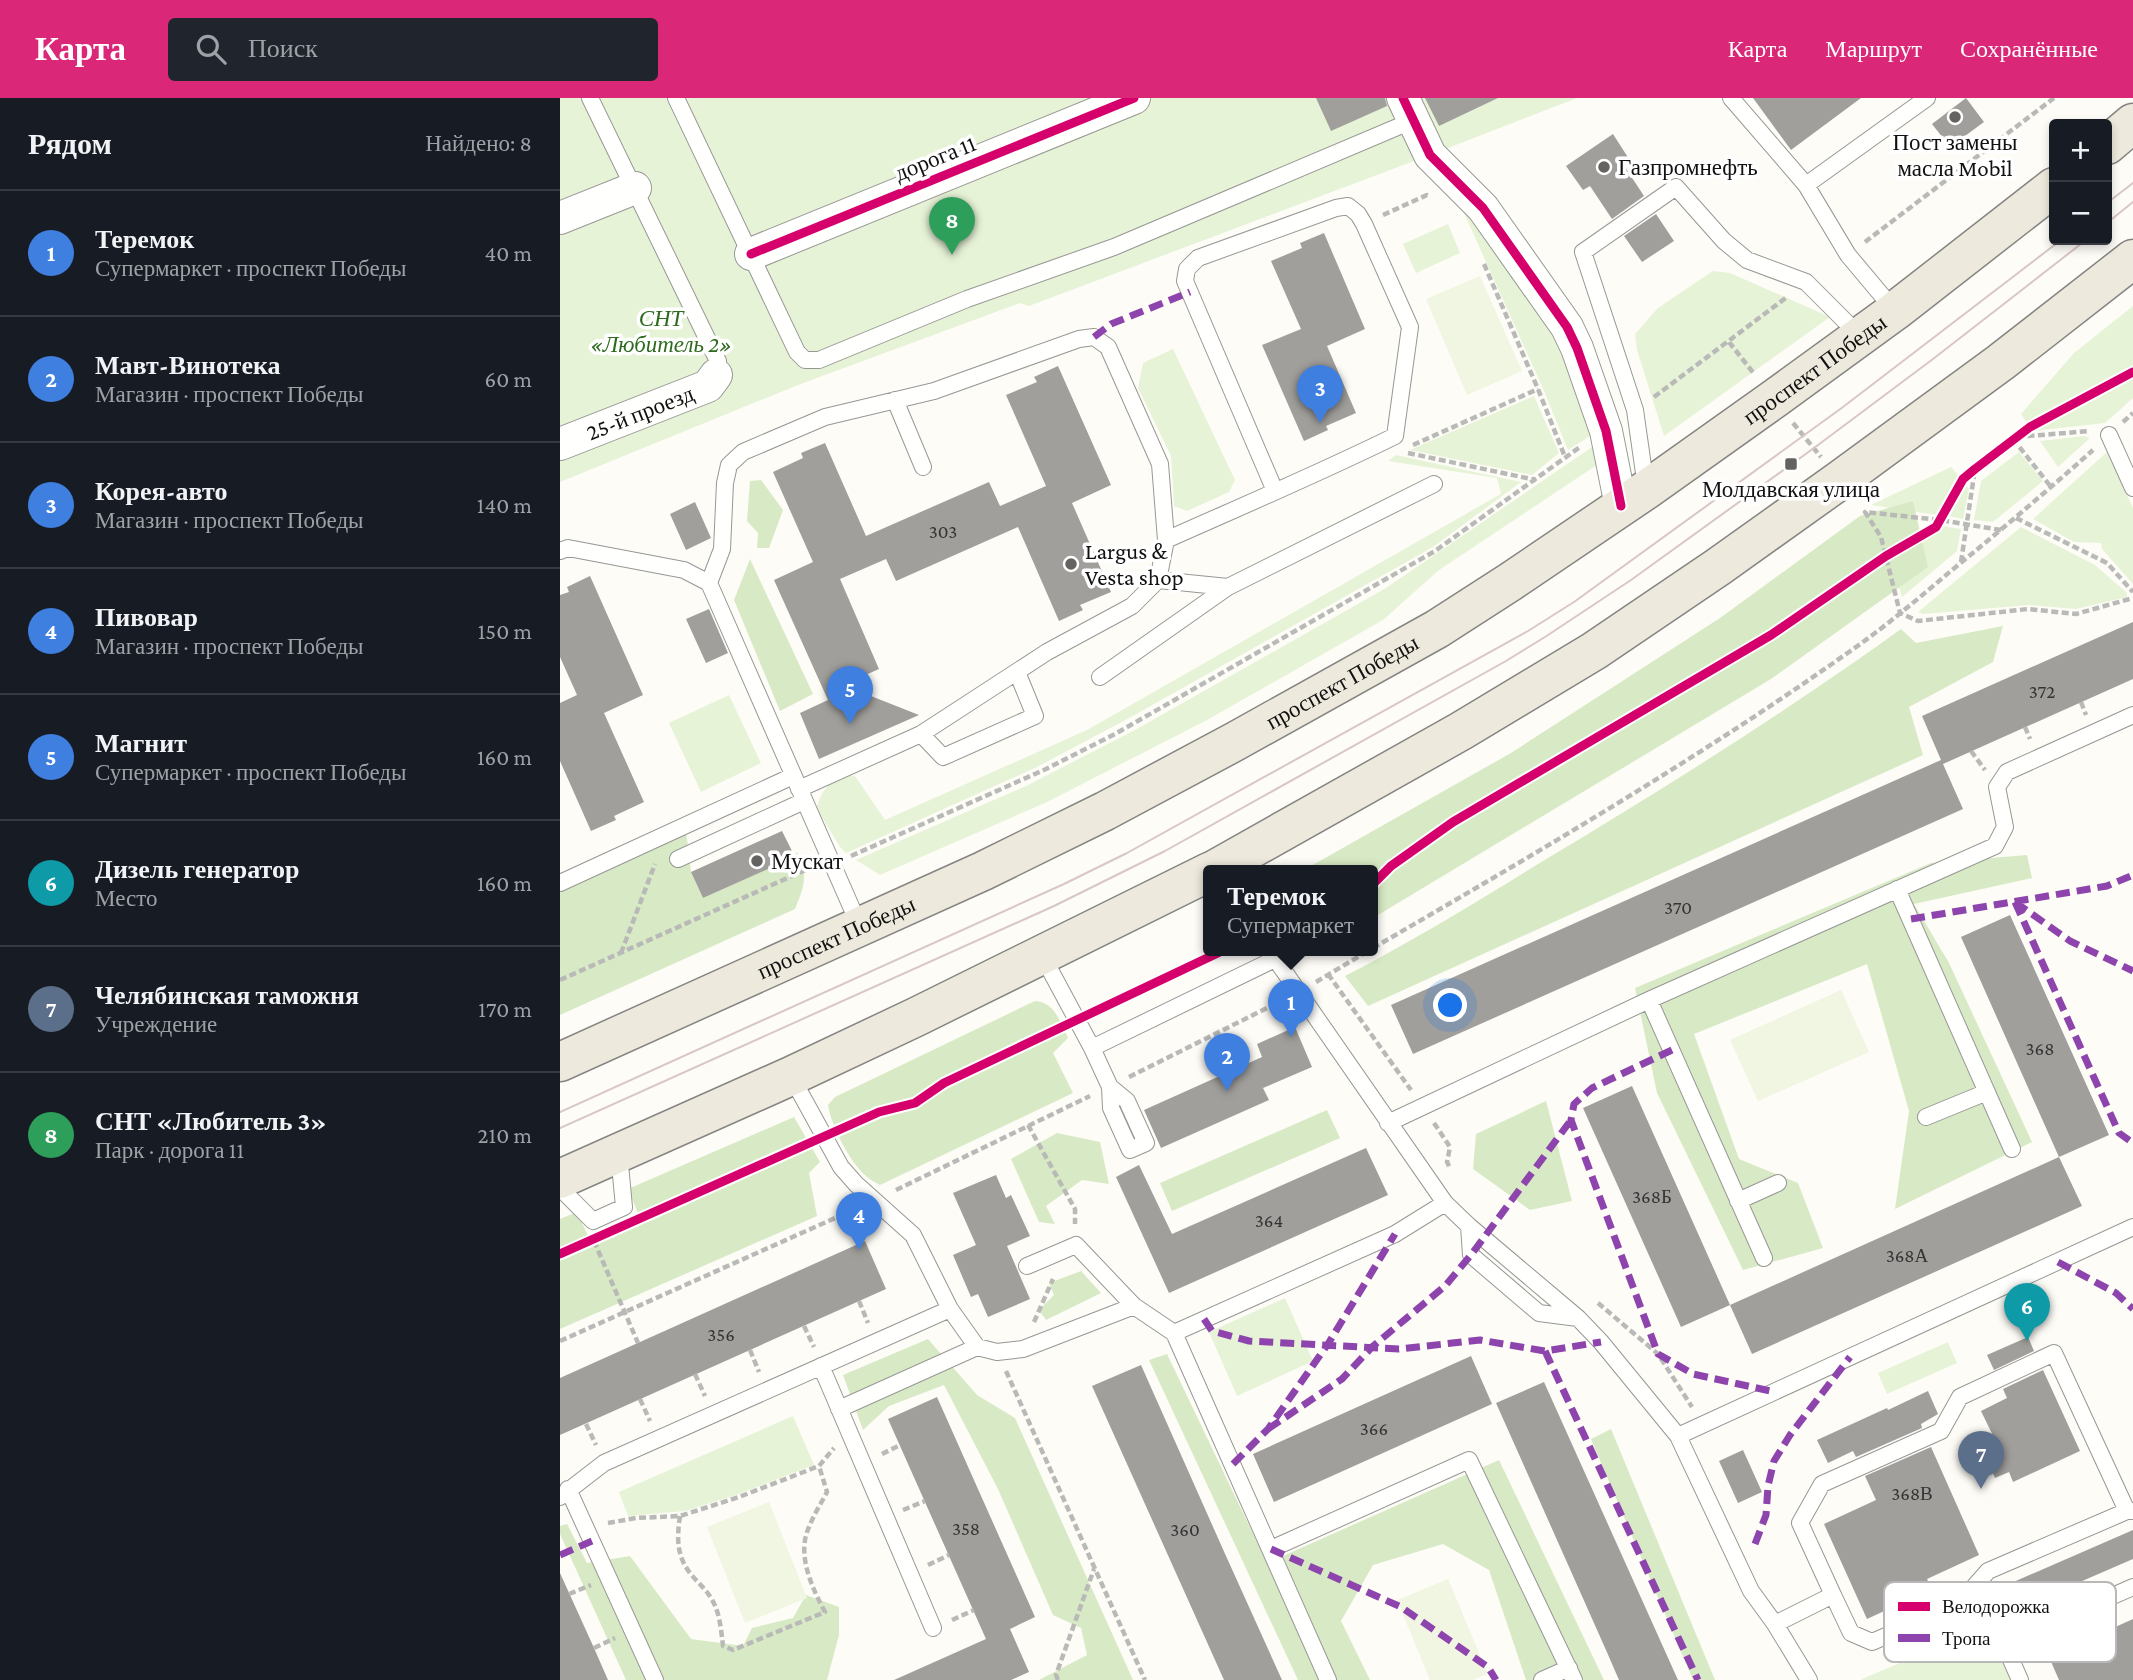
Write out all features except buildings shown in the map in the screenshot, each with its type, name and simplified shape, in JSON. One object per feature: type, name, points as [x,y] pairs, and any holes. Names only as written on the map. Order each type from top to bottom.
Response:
[{"type":"main road","points":[[2112,141],[2133,123]]},
{"type":"main road","name":"проспект Победы","points":[[560,1062],[983,871],[1105,811],[1361,672],[1468,609],[1634,498],[1860,337],[2049,191]]},
{"type":"main road","points":[[1224,865],[1461,731],[1605,644],[1840,480],[2001,362],[2133,259]]},
{"type":"main road","points":[[560,1179],[791,1076],[1203,876]]},
{"type":"street","name":"дорога 11","points":[[751,254],[1133,98]]},
{"type":"street","points":[[1409,109],[1430,155],[1483,208],[1567,327],[1634,498]]},
{"type":"street","points":[[560,218],[635,188]]},
{"type":"street","name":"25-й проезд","points":[[560,444],[708,386],[716,375]]},
{"type":"lane","points":[[590,98],[718,361],[716,375]]},
{"type":"lane","points":[[676,98],[797,352],[805,360],[819,360],[967,299],[1114,247],[1409,109]]},
{"type":"lane","points":[[1731,98],[1806,186],[1848,255],[1895,311]]},
{"type":"lane","points":[[1806,186],[1927,98]]},
{"type":"lane","points":[[1634,498],[1635,410],[1583,252],[1676,187],[1724,241],[1748,260],[1806,282],[1860,337]]},
{"type":"lane","points":[[1166,540],[1275,491],[1395,436],[1410,327],[1364,224],[1349,206],[1336,208],[1198,258],[1186,269],[1185,281],[1275,491]]},
{"type":"lane","points":[[560,883],[666,834],[799,789],[921,734],[1047,652],[1132,606],[1158,580],[1166,540],[1160,464],[1108,347],[1094,337],[1079,339],[934,391],[825,417],[743,452],[729,465],[725,483],[722,549],[709,583]]},
{"type":"lane","points":[[895,400],[923,467]]},
{"type":"lane","points":[[2109,436],[2133,488]]},
{"type":"lane","points":[[1100,677],[1228,587],[1434,484]]},
{"type":"lane","points":[[560,551],[568,548],[684,570],[709,583],[860,927]]},
{"type":"lane","points":[[1158,580],[1228,587]]},
{"type":"lane","points":[[921,734],[943,757],[1035,716],[1017,672]]},
{"type":"lane","points":[[1388,1123],[1649,1000],[1995,846],[2005,827],[1997,787],[2007,772],[2133,715]]},
{"type":"lane","points":[[678,859],[799,789]]},
{"type":"lane","points":[[1896,889],[2012,1149]]},
{"type":"lane","points":[[1042,955],[1110,1087]]},
{"type":"lane","points":[[1091,1048],[1271,956]]},
{"type":"lane","points":[[1274,956],[1445,1203],[1578,1318],[1678,1436],[1751,1591],[1809,1680]]},
{"type":"lane","points":[[1649,1000],[1764,1258]]},
{"type":"lane","points":[[791,1076],[841,1167],[913,1235],[950,1309],[977,1348]]},
{"type":"lane","points":[[1926,1117],[1987,1092]]},
{"type":"lane","points":[[560,1188],[593,1221],[624,1207],[619,1153]]},
{"type":"lane","points":[[1738,1201],[1778,1183]]},
{"type":"lane","points":[[1174,1333],[1395,1234],[1445,1203]]},
{"type":"lane","points":[[1469,1226],[1471,1255],[1539,1313],[1578,1318]]},
{"type":"lane","points":[[1678,1436],[2133,1227]]},
{"type":"lane","points":[[1027,1266],[1070,1248],[1134,1306],[1174,1333],[1328,1680]]},
{"type":"lane","points":[[839,1409],[977,1348],[997,1352],[1023,1349],[1134,1306]]},
{"type":"lane","points":[[655,1680],[585,1527],[564,1493],[604,1463],[950,1309]]},
{"type":"lane","points":[[1884,1637],[1872,1642],[1851,1633],[1800,1523],[1822,1484],[1941,1431],[1960,1396],[2054,1353],[2130,1511],[1988,1571],[1978,1582]]},
{"type":"lane","points":[[821,1366],[933,1628]]},
{"type":"lane","points":[[1271,1549],[1469,1461],[1571,1674],[1542,1680]]},
{"type":"lane","points":[[2116,1595],[2133,1587]]},
{"type":"lane","points":[[1775,1624],[1833,1595]]},
{"type":"lane","points":[[2012,1662],[2020,1680]]},
{"type":"path","points":[[1848,255],[2054,98]]},
{"type":"path","points":[[1364,224],[1427,195],[1438,200]]},
{"type":"path","points":[[1482,261],[1565,457]]},
{"type":"path","points":[[1635,410],[1806,282]]},
{"type":"path","points":[[1536,480],[1400,451],[1538,389]]},
{"type":"path","points":[[1378,945],[1581,827],[1703,750],[1849,652],[2016,518],[2133,413]]},
{"type":"path","points":[[2003,447],[2030,427]]},
{"type":"path","points":[[2015,438],[2100,430],[2109,436]]},
{"type":"path","points":[[560,980],[830,859],[856,855],[1046,769],[1115,734],[1435,551],[1565,457],[1606,431]]},
{"type":"path","points":[[2015,438],[2051,487]]},
{"type":"path","points":[[1963,480],[1984,462]]},
{"type":"path","points":[[1961,563],[1975,470]]},
{"type":"path","points":[[1938,523],[1946,510]]},
{"type":"path","points":[[1900,613],[1881,537],[1865,512],[2001,530]]},
{"type":"path","points":[[2016,518],[2107,563],[2133,592]]},
{"type":"path","points":[[1876,563],[1896,550]]},
{"type":"path","points":[[1900,613],[1918,621],[2028,609],[2076,614],[2133,598]]},
{"type":"path","points":[[621,953],[666,834]]},
{"type":"path","points":[[560,1341],[876,1200],[1298,993],[1360,956]]},
{"type":"path","points":[[1023,1349],[1070,1248],[1075,1209],[1028,1125]]},
{"type":"path","points":[[582,1244],[606,1233]]},
{"type":"path","points":[[593,1239],[638,1343]]},
{"type":"path","points":[[997,1352],[1145,1680]]},
{"type":"path","points":[[585,1527],[636,1518],[680,1516],[739,1497],[818,1466],[849,1431]]},
{"type":"path","points":[[680,1516],[677,1541],[682,1559],[713,1601],[720,1622],[723,1646],[733,1650],[825,1612],[810,1582],[804,1552],[806,1535],[827,1492],[818,1466]]},
{"type":"path","points":[[1058,1680],[1056,1675],[1094,1568]]},
{"type":"green space","name":"СНТ «Любитель 2»","points":[[560,98],[1577,98],[1029,306],[1020,303],[798,385],[560,482]]},
{"type":"green space","points":[[1460,204],[1471,210],[1560,338],[1595,433],[1568,450],[1544,391]]},
{"type":"green space","points":[[1448,224],[1460,253],[1416,273],[1403,244]]},
{"type":"green space","points":[[1713,271],[1730,273],[1830,317],[1664,436],[1637,350],[1635,334],[1658,308]]},
{"type":"green space","points":[[1480,276],[1522,371],[1467,395],[1426,299]]},
{"type":"green space","points":[[2133,306],[2133,367],[2028,424],[2021,414],[2074,353]]},
{"type":"green space","points":[[1173,349],[1235,480],[1229,492],[1187,511],[1174,506],[1171,456],[1138,388],[1143,363]]},
{"type":"green space","points":[[2133,378],[2133,398],[2105,423],[2033,431]]},
{"type":"green space","points":[[1534,396],[1559,453],[1532,475],[1410,450]]},
{"type":"green space","points":[[2084,436],[2090,438],[2058,467],[2040,441]]},
{"type":"green space","points":[[1598,443],[1603,461],[1439,570],[1383,620],[1207,720],[1047,802],[880,875],[856,860],[1026,786],[1135,730],[1386,588]]},
{"type":"green space","points":[[2019,452],[2043,481],[1993,522],[1974,520],[1981,481]]},
{"type":"green space","points":[[2107,452],[2133,508],[2133,584],[2102,549],[2101,543],[2074,542],[2033,519]]},
{"type":"green space","points":[[1396,455],[1521,482],[1433,547],[1131,717],[1037,767],[846,853],[840,847],[817,809],[825,789],[838,778],[855,776],[885,820],[1087,730],[1501,494],[1497,478],[1388,461]]},
{"type":"green space","points":[[1951,467],[1959,476],[1937,515],[1871,505]]},
{"type":"green space","points":[[761,480],[783,510],[769,548],[757,548],[758,533],[747,521],[750,481]]},
{"type":"green space","points":[[1965,484],[1969,489],[1963,519],[1948,516]]},
{"type":"green space","points":[[1913,501],[1928,567],[1771,679],[1378,915],[1378,865],[1313,865],[1511,753],[1720,618],[1860,516]]},
{"type":"green space","points":[[1942,526],[1961,529],[1957,551],[1902,597],[1892,559]]},
{"type":"green space","points":[[2021,527],[2095,565],[2127,593],[2127,597],[2076,609],[2029,605],[1923,614],[1918,612]]},
{"type":"green space","points":[[750,559],[813,694],[780,711],[734,600]]},
{"type":"green space","points":[[2003,626],[1993,662],[1909,707],[1923,755],[1368,1006],[1345,976],[1445,920],[1680,777],[1814,690],[1901,629],[1916,643]]},
{"type":"green space","points":[[729,695],[761,763],[701,792],[669,723]]},
{"type":"green space","points":[[686,831],[691,872],[703,898],[794,857],[797,852],[804,881],[795,909],[560,1015],[560,888]]},
{"type":"green space","points":[[2027,855],[2032,878],[1914,904],[1949,963],[2032,1142],[1895,1209],[1909,1111],[1867,964],[1694,1034],[1739,1159],[1798,1183],[1823,1248],[1743,1270],[1657,1093],[1635,988],[1931,863]]},
{"type":"green space","points":[[1841,990],[1869,1052],[1758,1101],[1730,1040]]},
{"type":"green space","points":[[1035,1001],[1052,1009],[1068,1038],[1053,1053],[1073,1093],[880,1185],[869,1179],[848,1153],[833,1123],[828,1105],[835,1097]]},
{"type":"green space","points":[[1546,1101],[1572,1201],[1530,1210],[1473,1169],[1476,1134]]},
{"type":"green space","points":[[1327,1110],[1340,1138],[1172,1211],[1160,1183]]},
{"type":"green space","points":[[794,1117],[820,1162],[809,1173],[817,1216],[560,1329],[560,1219],[577,1212],[588,1236],[638,1213],[628,1189]]},
{"type":"green space","points":[[1057,1133],[1100,1142],[1109,1184],[1082,1180],[1046,1206],[1055,1224],[1039,1222],[1011,1159]]},
{"type":"green space","points":[[1081,1271],[1101,1293],[1046,1320],[1039,1310],[1054,1295],[1049,1283]]},
{"type":"green space","points":[[1285,1298],[1313,1361],[1237,1396],[1209,1332]]},
{"type":"green space","points":[[928,1339],[977,1395],[1015,1418],[1133,1680],[1039,1680],[1087,1655],[1081,1628],[1053,1615],[998,1489],[944,1385],[889,1406],[863,1430],[843,1375]]},
{"type":"green space","points":[[1948,1342],[1957,1363],[1887,1394],[1878,1373]]},
{"type":"green space","points":[[1167,1354],[1267,1563],[1499,1460],[1604,1680],[1526,1680],[1489,1570],[1443,1544],[1373,1565],[1341,1621],[1370,1680],[1298,1680],[1149,1360]]},
{"type":"green space","points":[[793,1416],[814,1465],[685,1511],[628,1516],[619,1492]]},
{"type":"green space","points":[[1611,1429],[1715,1680],[1693,1680],[1591,1439]]},
{"type":"green space","points":[[769,1502],[807,1598],[745,1623],[707,1527]]},
{"type":"green space","points":[[567,1524],[587,1563],[630,1556],[691,1639],[743,1646],[752,1628],[793,1618],[806,1595],[839,1607],[839,1635],[827,1680],[626,1680],[560,1534],[560,1526]]},
{"type":"green space","points":[[1448,1579],[1488,1674],[1472,1680],[1430,1680],[1397,1600]]},
{"type":"green space","points":[[1902,1662],[2004,1662],[2011,1680],[1862,1680]]},
{"type":"tram line","points":[[2112,199],[2133,183]]},
{"type":"tram line","points":[[2112,219],[2133,202]]},
{"type":"tram line","points":[[560,1112],[1127,853],[1528,631],[1574,602],[1843,407],[2054,245]]},
{"type":"tram line","points":[[560,1128],[1054,906],[1165,851],[1506,661],[1631,580],[1814,448],[2080,245]]},
{"type":"marked path","points":[[1094,337],[1111,324],[1190,292]]},
{"type":"marked path","points":[[1911,919],[2107,886],[2133,875]]},
{"type":"marked path","points":[[2015,902],[2119,1133],[2133,1143]]},
{"type":"marked path","points":[[2015,902],[2070,941],[2133,971]]},
{"type":"marked path","points":[[1672,1050],[1592,1088],[1574,1104],[1571,1120],[1658,1354],[1693,1374],[1775,1392]]},
{"type":"marked path","points":[[1268,1429],[1342,1379],[1372,1347],[1445,1286],[1571,1120]]},
{"type":"marked path","points":[[1233,1464],[1268,1429],[1328,1344],[1395,1234]]},
{"type":"marked path","points":[[2058,1262],[2116,1293],[2133,1309]]},
{"type":"marked path","points":[[1204,1319],[1212,1331],[1249,1341],[1399,1349],[1480,1340],[1545,1351],[1601,1342]]},
{"type":"marked path","points":[[1545,1351],[1698,1680]]},
{"type":"marked path","points":[[1755,1544],[1766,1515],[1768,1486],[1774,1461],[1790,1435],[1850,1357]]},
{"type":"marked path","points":[[560,1555],[592,1541]]},
{"type":"marked path","points":[[1271,1549],[1401,1607],[1488,1667],[1496,1680]]},
{"type":"cycle path","points":[[751,254],[1134,98]]},
{"type":"cycle path","points":[[1403,98],[1430,155],[1483,208],[1567,327],[1606,431],[1621,506]]},
{"type":"cycle path","points":[[1378,879],[1391,866],[1453,822],[1771,635],[1886,556],[1936,527],[1963,479],[1975,469],[2030,427],[2133,372]]},
{"type":"cycle path","points":[[560,1254],[879,1112],[915,1103],[944,1083],[1211,956]]},
{"type":"place","name":"Пост замены масла Mobil","points":[[1955,117]]},
{"type":"place","name":"Газпромнефть","points":[[1604,167]]},
{"type":"place","name":"СНТ «Любитель 3»","points":[[952,255]]},
{"type":"place","name":"Корея-авто","points":[[1320,423]]},
{"type":"place","name":"Молдавская улица","points":[[1791,464]]},
{"type":"place","name":"Largus & Vesta shop","points":[[1071,564]]},
{"type":"place","name":"Магнит","points":[[850,724]]},
{"type":"place","name":"Мускат","points":[[757,861]]},
{"type":"place","name":"Теремок","points":[[1291,1037]]},
{"type":"place","name":"Мавт-Винотека","points":[[1227,1091]]},
{"type":"place","name":"Пивовар","points":[[859,1250]]},
{"type":"place","name":"Дизель генератор","points":[[2027,1341]]},
{"type":"place","name":"Челябинская таможня","points":[[1981,1489]]}]
